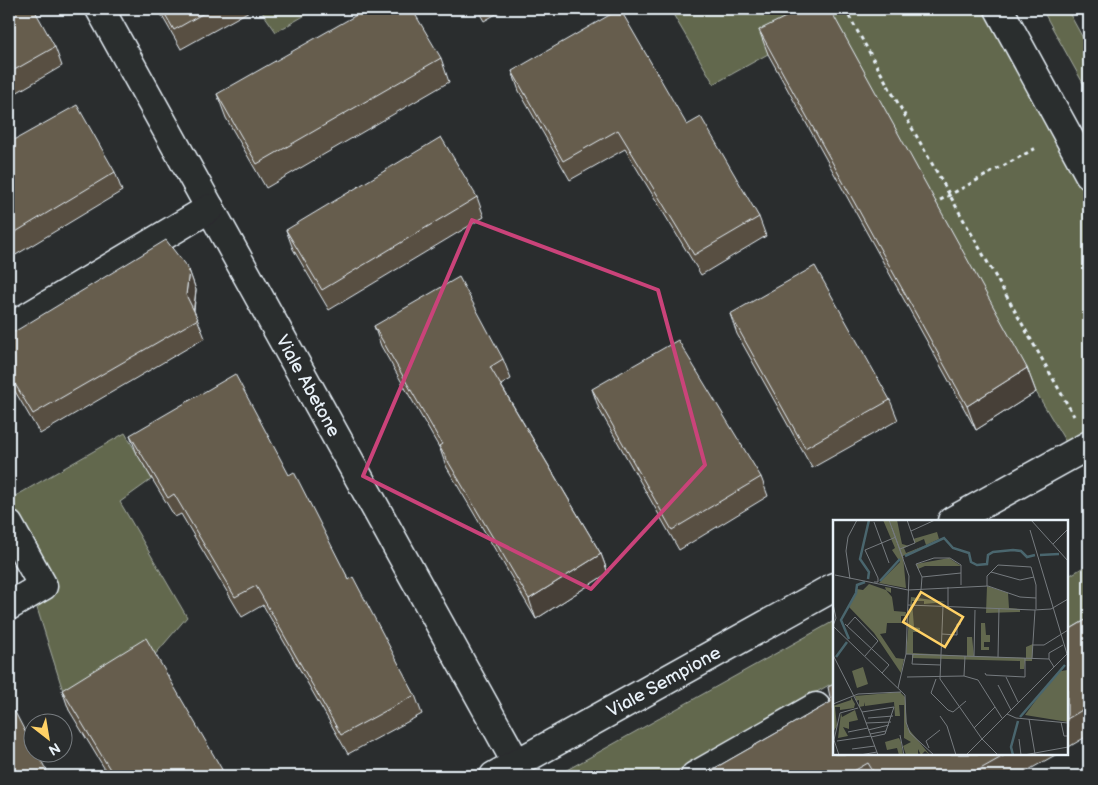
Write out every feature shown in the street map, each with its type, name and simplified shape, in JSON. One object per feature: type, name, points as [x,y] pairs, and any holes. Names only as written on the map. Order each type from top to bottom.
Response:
[{"type":"street","name":"Viale Abetone","points":[[100,9],[210,208],[505,770]]},
{"type":"street","points":[[999,9],[1089,174]]},
{"type":"street","points":[[9,328],[210,208]]},
{"type":"street","points":[[954,520],[1089,445]]},
{"type":"street","points":[[9,525],[43,586],[9,606]]},
{"type":"street","name":"Viale Sempione","points":[[505,770],[833,588]]},
{"type":"street","points":[[695,776],[816,707]]},
{"type":"path","points":[[846,9],[1075,417]]},
{"type":"path","points":[[933,204],[1066,132]]},
{"type":"highlighted area","points":[[472,220],[658,290],[705,465],[591,589],[363,476]]},
{"type":"green space","points":[[260,9],[316,9],[276,32]]},
{"type":"green space","points":[[670,9],[999,9],[1089,174],[1089,445],[1073,454],[1036,392],[833,22],[768,54],[714,84]]},
{"type":"green space","points":[[1044,9],[1067,9],[1089,49],[1089,94],[1043,11]]},
{"type":"green space","points":[[125,433],[152,479],[120,502],[187,617],[153,657],[69,710],[9,525],[9,499]]},
{"type":"green space","points":[[1089,564],[1089,647],[1068,658],[1068,576]]},
{"type":"green space","points":[[833,622],[833,691],[829,685],[668,776],[556,776]]},
{"type":"building","points":[[9,9],[34,9],[55,47],[9,73]]},
{"type":"building","points":[[162,9],[211,9],[174,30]]},
{"type":"building","points":[[367,9],[412,9],[441,58],[257,164],[217,94]]},
{"type":"building","points":[[620,9],[687,125],[701,117],[759,217],[694,255],[618,130],[563,161],[512,71]]},
{"type":"building","points":[[802,9],[830,9],[1027,368],[967,406],[759,30]]},
{"type":"building","points":[[77,105],[115,172],[9,236],[9,143]]},
{"type":"building","points":[[441,137],[477,197],[322,290],[286,230]]},
{"type":"building","points":[[166,240],[189,270],[186,295],[198,319],[33,414],[9,374],[9,335]]},
{"type":"building","points":[[815,266],[890,400],[805,448],[730,314]]},
{"type":"building","points":[[459,277],[503,359],[490,367],[601,554],[529,599],[439,446],[442,444],[374,326]]},
{"type":"building","points":[[678,340],[761,477],[672,530],[592,389]]},
{"type":"building","points":[[235,374],[289,475],[294,472],[349,580],[353,577],[415,695],[341,735],[256,586],[235,597],[174,494],[168,498],[130,435]]},
{"type":"building","points":[[1089,618],[1089,706],[1068,718],[1068,630]]},
{"type":"building","points":[[146,638],[224,773],[218,776],[114,776],[62,690]]},
{"type":"building","points":[[833,684],[833,755],[1005,755],[968,776],[876,776],[868,763],[845,776],[701,776],[831,702],[828,687]]},
{"type":"building","points":[[15,712],[22,726],[22,762],[42,762],[49,776],[9,776],[9,715]]}]
